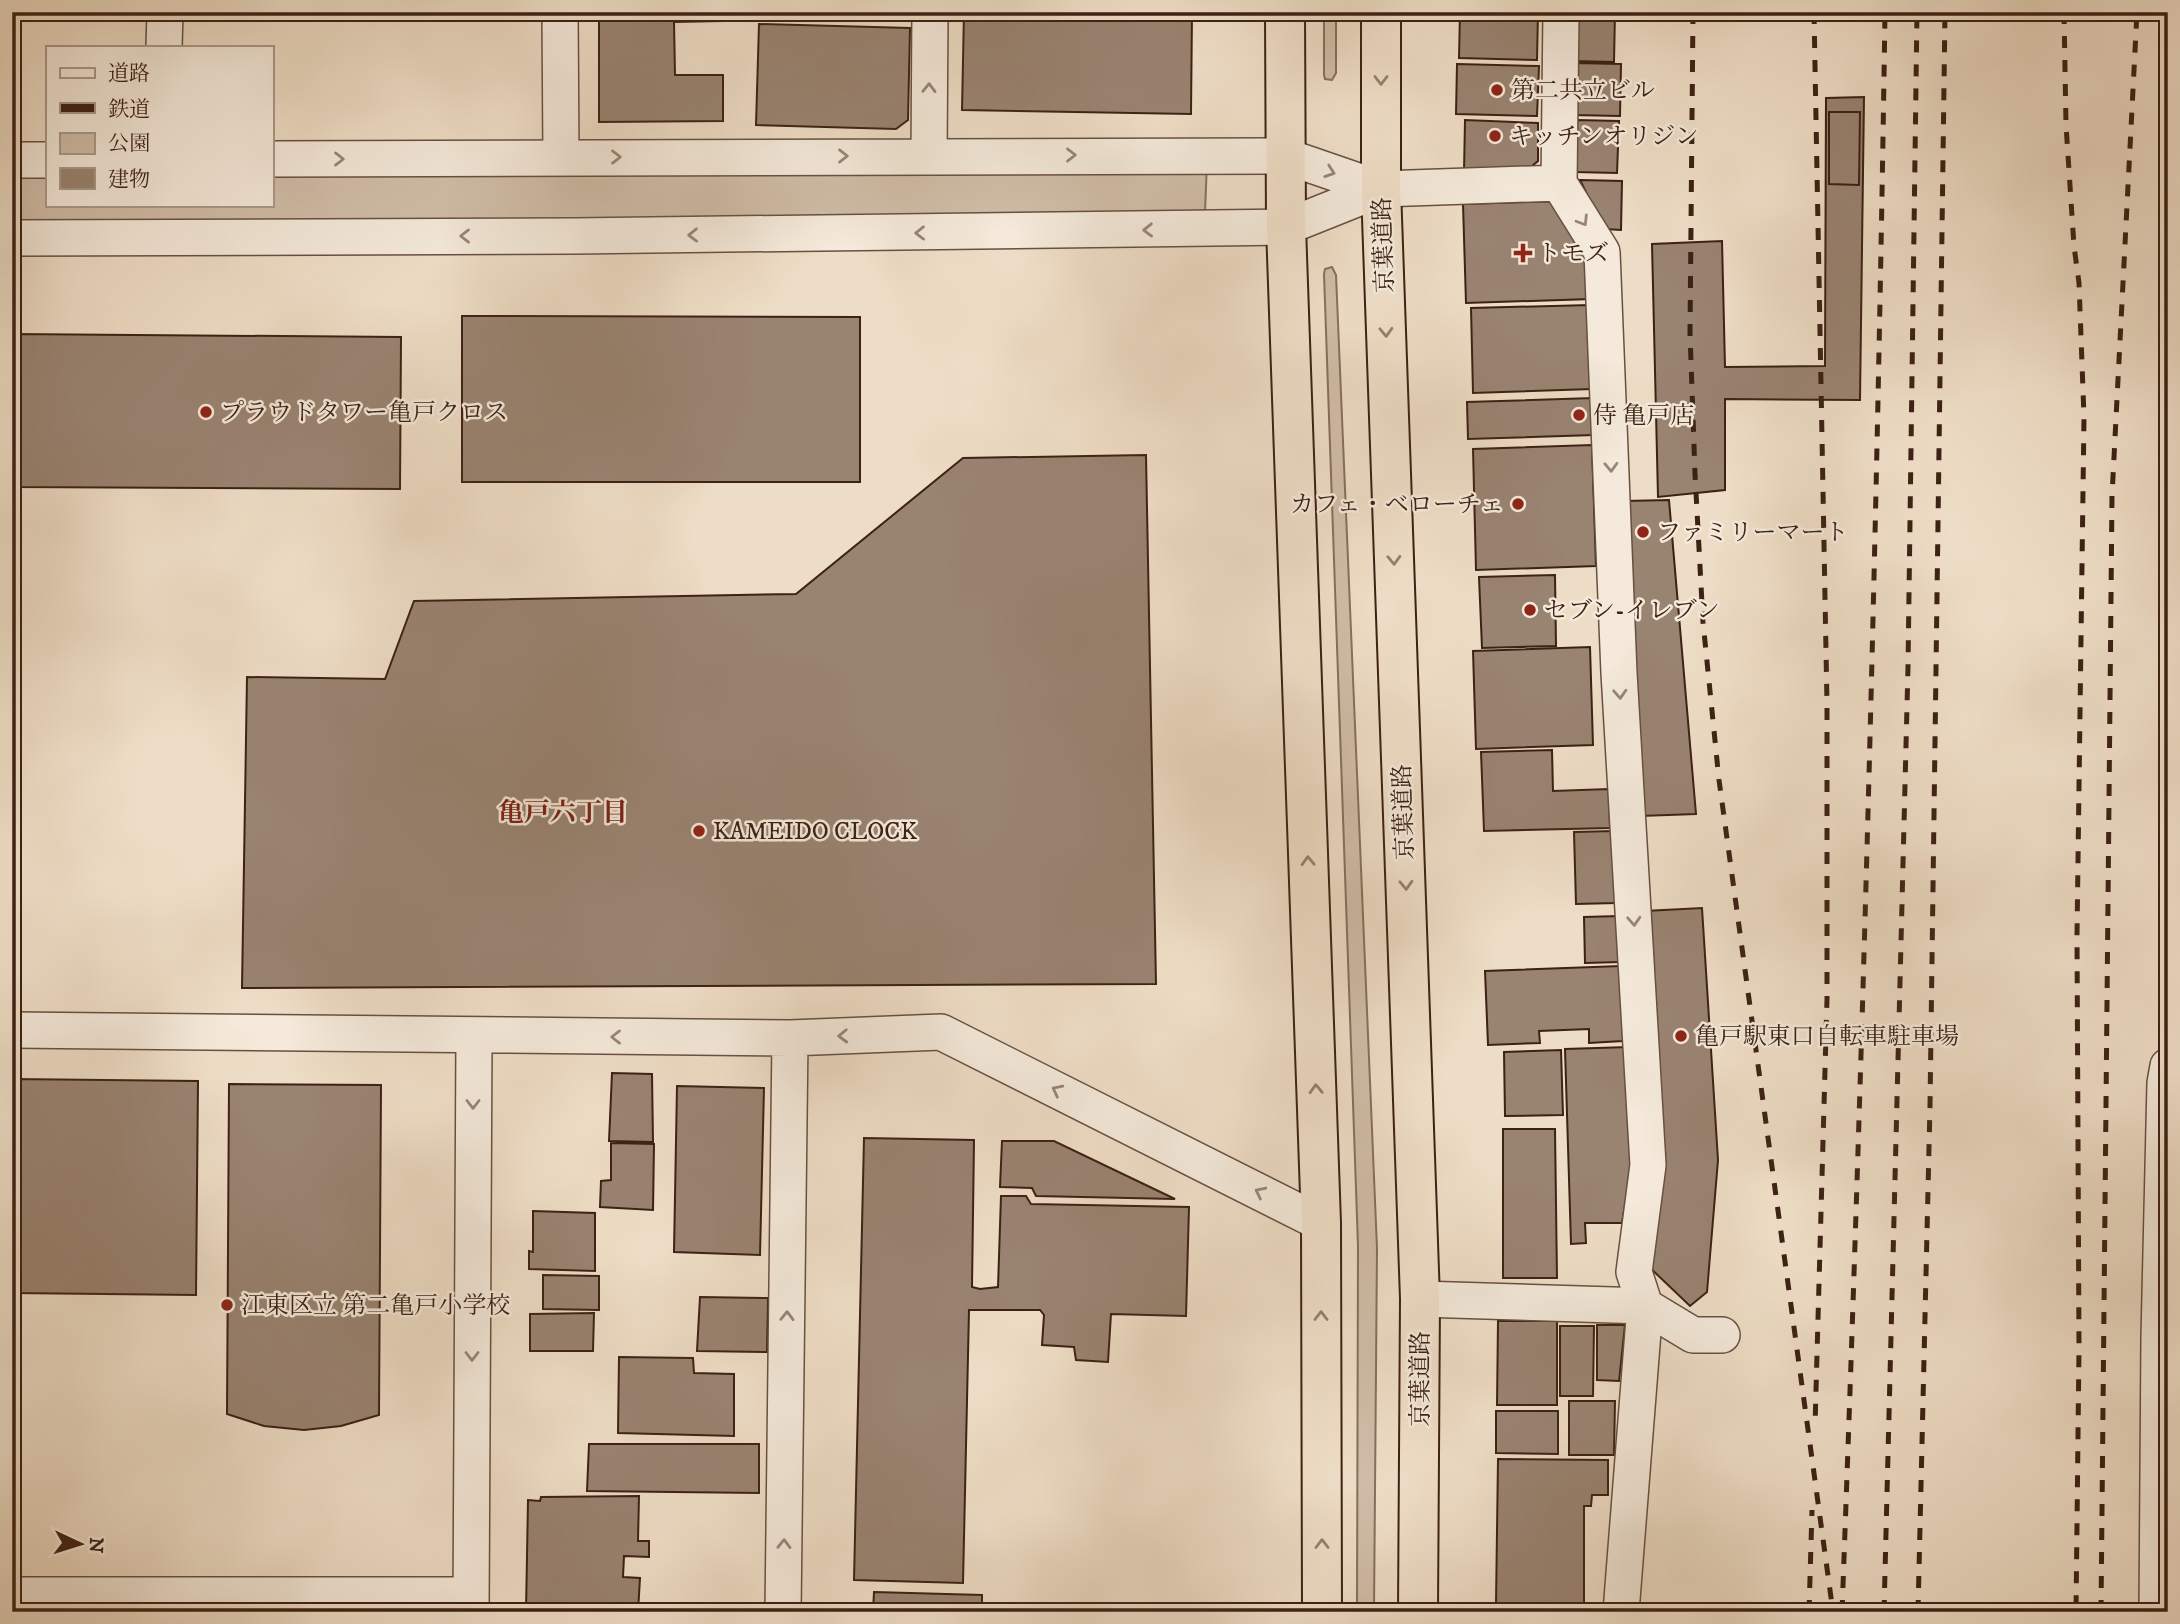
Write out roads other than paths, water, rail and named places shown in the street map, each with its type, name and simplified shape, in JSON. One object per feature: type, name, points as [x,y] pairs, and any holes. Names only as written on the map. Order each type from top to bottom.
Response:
[{"type":"highway","points":[[1285,12],[1286,227],[1321,1223],[1322,1612]]},
{"type":"highway","name":"京葉道路","points":[[1381,12],[1381,190],[1420,1299],[1418,1612]]},
{"type":"street","points":[[164,46],[165,12]]},
{"type":"street","points":[[560,12],[561,157]]},
{"type":"street","points":[[929,156],[930,12]]},
{"type":"street","points":[[1561,12],[1559,183],[1602,252],[1619,673],[1648,1166],[1634,1272],[1645,1306],[1621,1612]]},
{"type":"street","points":[[273,159],[1285,156],[1381,190]]},
{"type":"street","points":[[12,160],[46,160]]},
{"type":"street","points":[[12,238],[561,236],[1286,227],[1381,190],[1559,183]]},
{"type":"street","points":[[12,1030],[790,1038],[941,1032],[1321,1223]]},
{"type":"street","points":[[12,1595],[217,1603],[471,1604],[474,1036]]},
{"type":"street","points":[[783,1612],[790,1038]]},
{"type":"street","points":[[2157,1612],[2157,1349],[2165,1083],[2168,1066]]},
{"type":"street","points":[[1420,1299],[1645,1306],[1693,1335],[1722,1335]]},
{"type":"railway","points":[[1693,12],[1690,333],[1703,622],[1719,780],[1833,1612]]},
{"type":"railway","points":[[1814,12],[1827,704],[1827,999],[1815,1426]]},
{"type":"railway","points":[[1842,1612],[1868,812],[1885,12]]},
{"type":"railway","points":[[1884,1612],[1908,667],[1917,12]]},
{"type":"railway","points":[[1918,1612],[1930,1106],[1945,12]]},
{"type":"railway","points":[[2064,12],[2066,125],[2079,283],[2084,417],[2077,935],[2079,1348],[2076,1612]]},
{"type":"railway","points":[[2101,1612],[2112,496],[2137,12]]},
{"type":"railway","points":[[1809,1612],[1812,1510]]},
{"type":"place","name":"第二共立ビル","points":[[1497,90]]},
{"type":"place","name":"キッチンオリジン","points":[[1495,136]]},
{"type":"place","name":"トモズ","points":[[1523,253]]},
{"type":"place","name":"プラウドタワー亀戸クロス","points":[[206,412]]},
{"type":"place","name":"侍 亀戸店","points":[[1579,415]]},
{"type":"place","name":"カフェ・ベローチェ","points":[[1518,504]]},
{"type":"place","name":"ファミリーマート","points":[[1643,532]]},
{"type":"place","name":"セブン-イレブン","points":[[1530,610]]},
{"type":"place","name":"KAMEIDO CLOCK","points":[[699,831]]},
{"type":"place","name":"亀戸駅東口自転車駐車場","points":[[1681,1036]]},
{"type":"place","name":"江東区立 第二亀戸小学校","points":[[227,1305]]},
{"type":"district","name":"亀戸六丁目","points":[[563,812]]}]
